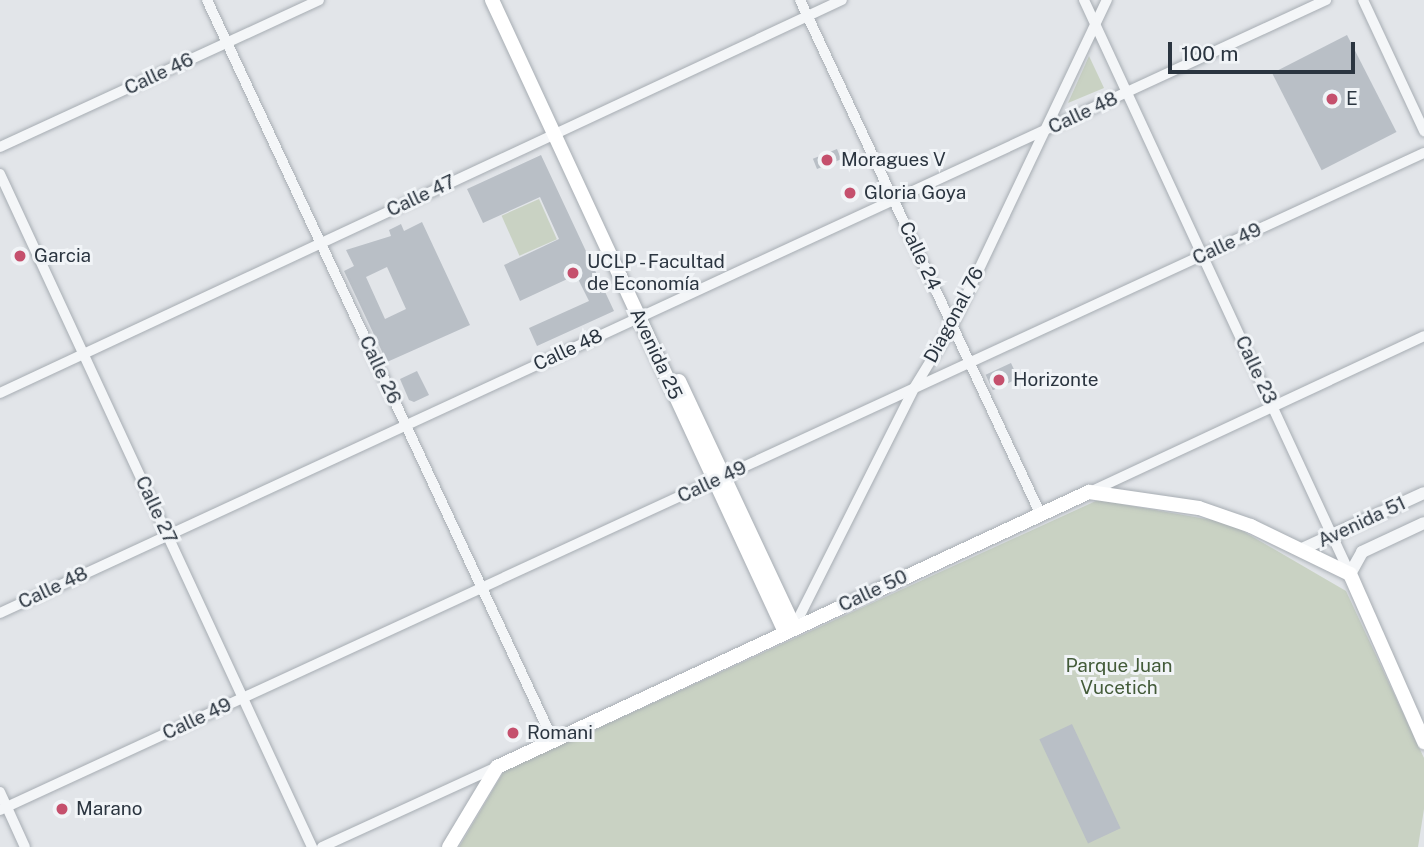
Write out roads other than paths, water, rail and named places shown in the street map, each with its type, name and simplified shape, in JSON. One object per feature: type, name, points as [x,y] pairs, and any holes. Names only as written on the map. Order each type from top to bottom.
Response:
[{"type":"main road","name":"Avenida 25","points":[[492,0],[558,133]]},
{"type":"main road","name":"Avenida 25","points":[[500,0],[558,133],[789,630]]},
{"type":"main road","name":"Calle 50","points":[[497,767],[1090,492]]},
{"type":"main road","points":[[1090,492],[1199,509],[1300,550],[1350,574]]},
{"type":"main road","name":"Calle 23","points":[[1350,574],[1424,741]]},
{"type":"main road","points":[[449,847],[497,767]]},
{"type":"street","name":"Calle 26","points":[[206,0],[552,740]]},
{"type":"street","name":"Calle 46","points":[[0,147],[319,0]]},
{"type":"street","name":"Calle 24","points":[[800,0],[1040,513]]},
{"type":"street","name":"Calle 47","points":[[0,393],[842,0]]},
{"type":"street","name":"Calle 23","points":[[1084,0],[1350,574]]},
{"type":"street","name":"Diagonal 76","points":[[789,630],[914,388],[952,326],[1042,131],[1107,0]]},
{"type":"street","name":"Calle 48","points":[[0,613],[1326,0]]},
{"type":"street","points":[[1363,0],[1424,131]]},
{"type":"street","name":"Calle 49","points":[[3,809],[1424,153]]},
{"type":"street","name":"Calle 27","points":[[0,174],[312,847]]},
{"type":"street","name":"Calle 50","points":[[1090,492],[1424,336]]},
{"type":"street","name":"Avenida 51","points":[[1300,550],[1424,493]]},
{"type":"street","name":"Avenida 51","points":[[1350,574],[1362,552],[1424,523]]},
{"type":"street","name":"Calle 50","points":[[322,847],[497,767]]},
{"type":"street","points":[[0,792],[3,809],[25,847]]},
{"type":"place","name":"E","points":[[1332,99]]},
{"type":"place","name":"Moragues V","points":[[827,160]]},
{"type":"place","name":"Gloria Goya","points":[[850,193]]},
{"type":"place","name":"Garcia","points":[[20,256]]},
{"type":"place","name":"UCLP - Facultad de Economía","points":[[573,273]]},
{"type":"place","name":"Horizonte","points":[[999,380]]},
{"type":"place","name":"Romani","points":[[513,733]]},
{"type":"place","name":"Marano","points":[[62,809]]},
{"type":"park label","name":"Parque Juan Vucetich","points":[[1119,677]]}]
